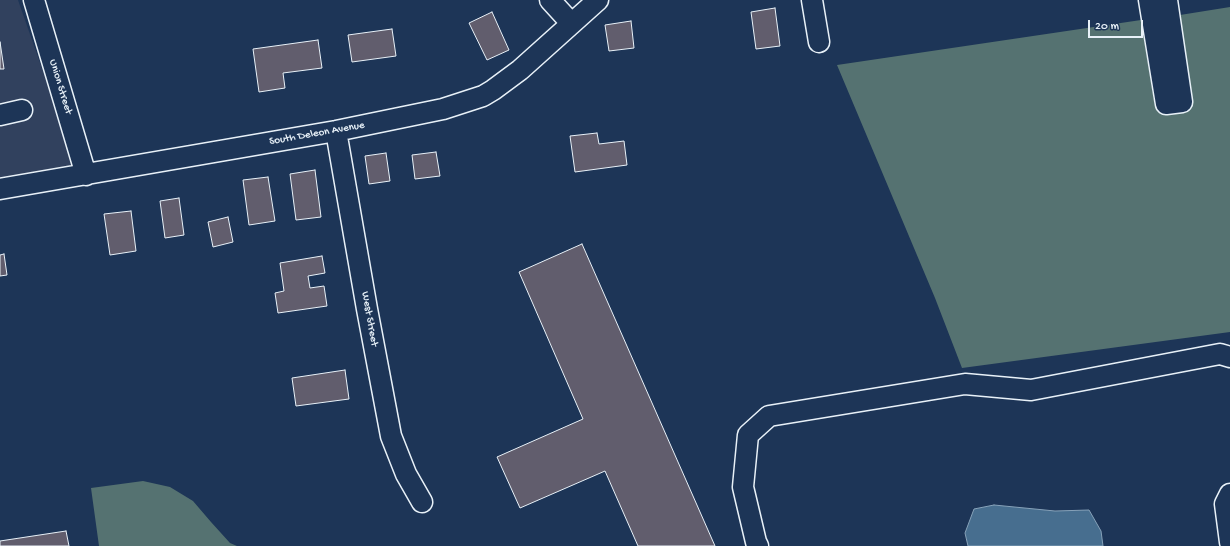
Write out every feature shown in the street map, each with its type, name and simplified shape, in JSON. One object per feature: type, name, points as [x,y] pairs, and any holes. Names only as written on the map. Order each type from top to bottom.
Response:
[{"type":"street","name":"Union Street","points":[[34,0],[86,175]]},
{"type":"street","points":[[550,0],[571,23]]},
{"type":"street","name":"South Deleon Avenue","points":[[0,190],[336,131],[443,109],[483,96],[520,70],[598,0]]},
{"type":"street","points":[[812,0],[819,42]]},
{"type":"street","points":[[1149,0],[1166,104],[1182,102],[1167,0]]},
{"type":"street","points":[[0,114],[22,110]]},
{"type":"street","name":"West Street","points":[[336,131],[391,436],[406,474],[422,502]]},
{"type":"street","points":[[758,546],[743,487],[748,435],[769,416],[965,384],[1032,390],[1220,354],[1230,357]]},
{"type":"street","points":[[1230,494],[1225,504],[1230,542]]},
{"type":"shaded area","points":[[0,0],[18,0],[45,77],[72,168],[0,180]]},
{"type":"shaded area","points":[[994,505],[1055,511],[1089,510],[1101,531],[1103,546],[968,546],[965,533],[974,509]]},
{"type":"green space","points":[[1230,7],[1230,332],[962,368],[935,298],[837,65],[1141,20],[1155,106],[1167,114],[1183,112],[1192,101],[1180,15]]},
{"type":"green space","points":[[143,481],[170,487],[193,501],[230,543],[237,546],[99,546],[91,488]]},
{"type":"building","points":[[775,8],[780,46],[756,49],[751,12]]},
{"type":"building","points":[[492,12],[509,50],[487,60],[469,23]]},
{"type":"building","points":[[631,21],[634,48],[609,51],[605,25]]},
{"type":"building","points":[[392,29],[396,56],[352,62],[348,35]]},
{"type":"building","points":[[318,40],[322,68],[283,73],[285,88],[259,92],[253,49]]},
{"type":"building","points":[[0,42],[4,69],[0,69]]},
{"type":"building","points":[[597,133],[599,144],[624,141],[627,165],[575,172],[570,136]]},
{"type":"building","points":[[436,152],[440,176],[415,179],[412,155]]},
{"type":"building","points":[[386,153],[390,181],[369,184],[365,156]]},
{"type":"building","points":[[315,170],[321,217],[296,220],[290,174]]},
{"type":"building","points":[[268,177],[275,221],[249,225],[243,180]]},
{"type":"building","points":[[179,198],[184,235],[165,238],[160,201]]},
{"type":"building","points":[[131,211],[136,251],[110,255],[104,214]]},
{"type":"building","points":[[228,217],[233,242],[213,247],[208,222]]},
{"type":"building","points":[[582,244],[715,546],[638,546],[605,471],[520,508],[497,457],[583,419],[519,272]]},
{"type":"building","points":[[4,254],[7,275],[0,276],[0,255]]},
{"type":"building","points":[[322,256],[325,273],[308,276],[310,288],[324,286],[327,306],[278,313],[275,293],[284,291],[280,263]]},
{"type":"building","points":[[345,370],[349,399],[296,406],[292,378]]},
{"type":"building","points":[[66,531],[69,546],[0,546],[0,541]]}]
